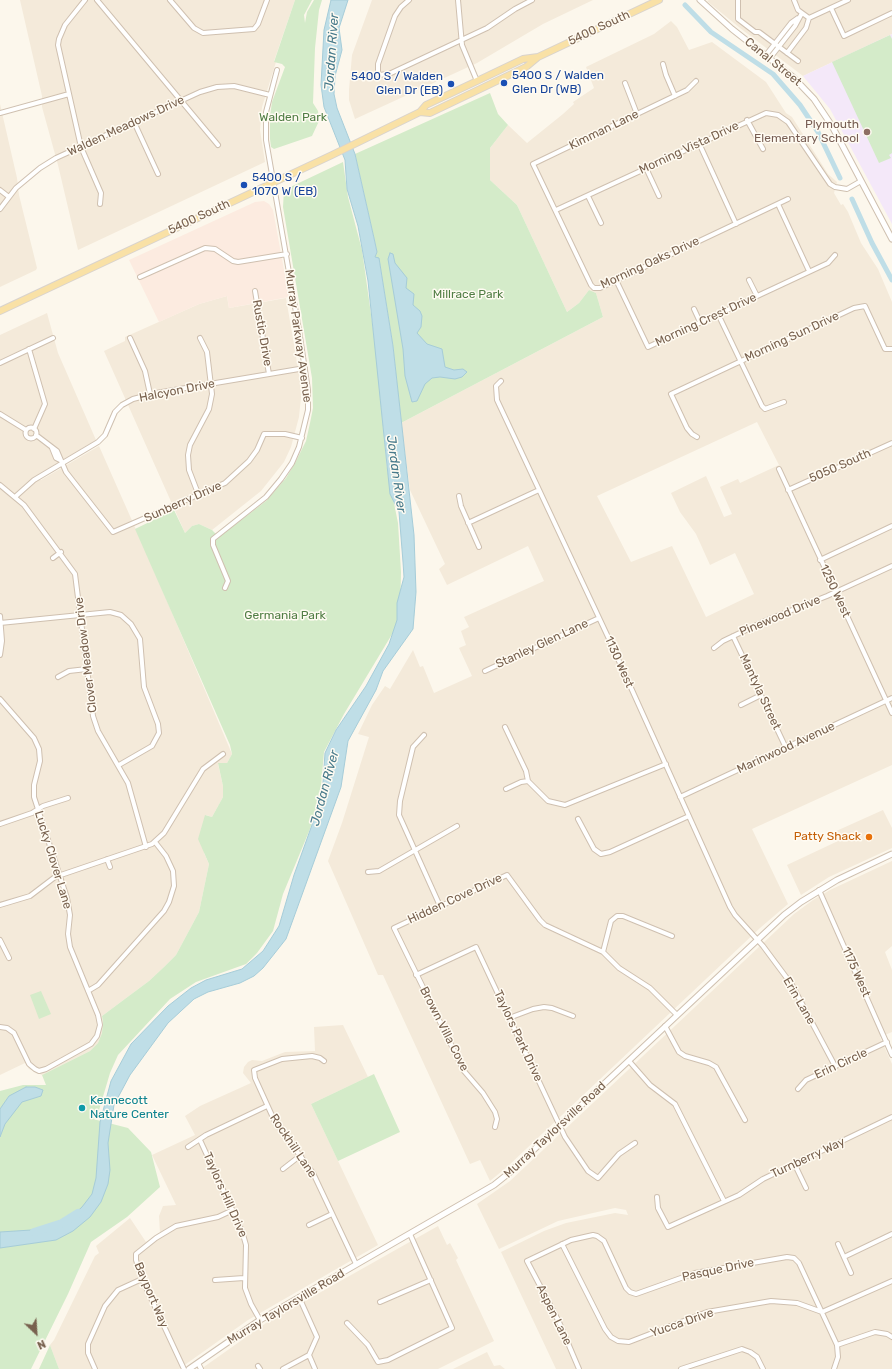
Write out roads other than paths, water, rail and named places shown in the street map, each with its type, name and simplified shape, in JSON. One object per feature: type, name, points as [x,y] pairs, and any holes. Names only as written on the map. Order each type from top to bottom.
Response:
[{"type":"main road","name":"5400 South","points":[[0,311],[359,142],[420,112],[426,105],[523,60],[538,56],[659,0]]},
{"type":"main road","name":"5400 South","points":[[420,112],[430,113],[526,67],[538,56]]},
{"type":"street","points":[[85,0],[65,25],[58,45],[81,147],[101,193],[100,204]]},
{"type":"street","points":[[96,0],[218,145]]},
{"type":"street","points":[[170,0],[194,28],[203,33],[255,28],[260,21],[266,0]]},
{"type":"street","points":[[409,0],[401,7],[395,16],[378,64],[378,75],[389,74],[487,28],[514,9],[532,0]]},
{"type":"street","points":[[458,0],[461,40],[464,53],[477,81]]},
{"type":"street","name":"Canal Street","points":[[700,0],[732,29],[798,81],[819,107],[892,239]]},
{"type":"street","points":[[738,0],[738,19],[798,61]]},
{"type":"street","points":[[794,0],[798,10],[810,18]]},
{"type":"street","points":[[787,53],[806,28],[810,18],[848,0]]},
{"type":"street","points":[[831,8],[844,36],[892,13]]},
{"type":"street","points":[[768,56],[774,44],[791,23],[802,13]]},
{"type":"street","points":[[768,56],[779,47],[795,26],[798,18]]},
{"type":"street","points":[[663,64],[675,96]]},
{"type":"street","name":"Murray Parkway Avenue","points":[[225,588],[228,582],[213,545],[214,538],[266,497],[289,467],[302,438],[306,420],[308,400],[305,368],[287,254],[268,153],[266,128],[266,112],[278,70]]},
{"type":"street","name":"Kimman Lane","points":[[533,164],[689,89],[696,81]]},
{"type":"street","points":[[625,83],[637,114]]},
{"type":"street","name":"Walden Meadows Drive","points":[[0,209],[9,196],[24,180],[40,168],[181,100],[200,92],[225,86],[242,87],[270,95]]},
{"type":"street","points":[[0,113],[69,94]]},
{"type":"street","name":"Morning Vista Drive","points":[[556,210],[747,120],[766,113],[778,115],[788,122],[830,184],[841,189],[847,189],[861,181]]},
{"type":"street","points":[[747,120],[763,148]]},
{"type":"street","points":[[134,122],[158,174]]},
{"type":"street","points":[[699,143],[736,224]]},
{"type":"street","name":"Morning Oaks Drive","points":[[533,164],[591,285],[600,288],[788,199]]},
{"type":"street","points":[[646,168],[659,196]]},
{"type":"street","points":[[0,190],[9,196]]},
{"type":"street","points":[[588,196],[601,223]]},
{"type":"street","points":[[778,204],[809,271]]},
{"type":"street","points":[[140,277],[205,248],[215,249],[233,261],[238,262],[287,254]]},
{"type":"street","name":"Morning Crest Drive","points":[[616,280],[648,347],[828,262],[836,255]]},
{"type":"street","points":[[749,280],[757,296]]},
{"type":"street","name":"Rustic Drive","points":[[255,291],[269,374]]},
{"type":"street","name":"Morning Sun Drive","points":[[697,437],[687,428],[671,394],[854,308],[866,306],[885,349],[892,349]]},
{"type":"street","points":[[694,309],[700,322]]},
{"type":"street","points":[[718,314],[759,402],[765,409],[784,402]]},
{"type":"street","points":[[0,363],[53,338]]},
{"type":"street","points":[[130,338],[145,371],[150,394]]},
{"type":"street","points":[[199,496],[188,467],[188,454],[190,445],[209,409],[211,383],[207,352],[200,338]]},
{"type":"street","points":[[29,349],[45,402],[44,410],[34,429],[36,435],[60,455],[61,462]]},
{"type":"street","name":"Halcyon Drive","points":[[15,497],[30,483],[61,462],[102,439],[118,408],[133,399],[150,394],[211,383],[305,368]]},
{"type":"street","name":"1130 West","points":[[500,380],[496,386],[497,400],[599,618],[732,911],[757,939]]},
{"type":"street","points":[[0,414],[26,430],[30,428],[34,429]]},
{"type":"street","points":[[26,430],[25,434],[29,439],[34,438],[36,435]]},
{"type":"street","name":"Sunberry Drive","points":[[61,462],[66,472],[113,532],[220,486],[240,471],[253,456],[264,434],[285,434],[302,438]]},
{"type":"street","name":"5050 South","points":[[788,490],[892,443]]},
{"type":"street","name":"1250 West","points":[[779,469],[892,713]]},
{"type":"street","name":"Clover Meadow Drive","points":[[0,485],[28,510],[61,552],[76,576],[94,720],[128,783],[146,847]]},
{"type":"street","points":[[468,523],[539,490]]},
{"type":"street","points":[[459,496],[461,506],[479,547]]},
{"type":"street","points":[[820,560],[892,526]]},
{"type":"street","points":[[52,558],[61,552]]},
{"type":"street","name":"Pinewood Drive","points":[[714,648],[734,636],[892,566]]},
{"type":"street","points":[[0,623],[110,612],[118,614],[131,624],[140,639],[144,687],[158,724],[159,733],[152,746],[118,765]]},
{"type":"street","points":[[0,616],[2,641],[0,655]]},
{"type":"street","name":"Stanley Glen Lane","points":[[485,671],[599,618]]},
{"type":"street","name":"Mantyla Street","points":[[734,636],[786,748]]},
{"type":"street","points":[[58,677],[69,671],[87,669]]},
{"type":"street","points":[[741,705],[761,695]]},
{"type":"street","name":"Marinwood Avenue","points":[[680,797],[892,698]]},
{"type":"street","name":"Lucky Clover Lane","points":[[0,699],[34,738],[38,746],[40,761],[33,791],[69,909],[69,944],[100,1022],[97,1036],[88,1046],[42,1070],[35,1069],[30,1066],[14,1033],[7,1028],[0,1027]]},
{"type":"street","points":[[505,727],[526,771],[528,781],[550,803],[565,804],[576,801],[666,764]]},
{"type":"street","points":[[424,735],[414,746],[400,801],[399,815],[440,906]]},
{"type":"street","points":[[0,905],[30,896],[48,881],[59,875],[146,847],[155,842],[164,833],[202,772],[209,763],[223,754]]},
{"type":"street","points":[[506,789],[521,782],[528,781]]},
{"type":"street","points":[[0,824],[32,813],[43,806],[68,798]]},
{"type":"street","points":[[578,819],[594,849],[601,854],[610,852],[689,816]]},
{"type":"street","points":[[368,872],[379,871],[457,826]]},
{"type":"street","points":[[88,991],[98,985],[164,910],[169,902],[174,886],[173,871],[164,853],[155,842]]},
{"type":"street","name":"Murray Taylorsville Road","points":[[189,1369],[260,1320],[494,1186],[560,1126],[784,915],[819,890],[892,854]]},
{"type":"street","points":[[107,859],[110,867]]},
{"type":"street","name":"Hidden Cove Drive","points":[[394,928],[507,875],[545,925],[603,952],[626,973],[650,988],[677,1015]]},
{"type":"street","name":"1175 West","points":[[819,890],[892,1055]]},
{"type":"street","points":[[603,952],[611,921],[617,916],[623,916],[672,936]]},
{"type":"street","name":"Brown Villa Cove","points":[[394,928],[464,1071],[483,1093],[495,1112],[497,1119],[495,1127]]},
{"type":"street","name":"Erin Lane","points":[[757,939],[792,985],[836,1066]]},
{"type":"street","points":[[0,940],[9,958]]},
{"type":"street","name":"Taylors Park Drive","points":[[416,975],[476,947],[565,1137],[588,1171],[598,1178],[611,1162],[635,1143]]},
{"type":"street","points":[[510,1018],[533,1009],[544,1007],[552,1008],[573,1016]]},
{"type":"street","points":[[665,1026],[679,1052],[685,1056],[709,1063],[716,1068],[745,1120]]},
{"type":"street","name":"Erin Circle","points":[[798,1089],[806,1080],[887,1042]]},
{"type":"street","name":"Rockhill Lane","points":[[324,1061],[320,1058],[312,1056],[291,1057],[254,1070],[255,1078],[275,1122],[313,1173],[356,1264]]},
{"type":"street","points":[[629,1061],[650,1085],[675,1104],[724,1201]]},
{"type":"street","points":[[188,1147],[206,1135],[267,1106]]},
{"type":"street","name":"Turnberry Way","points":[[657,1197],[658,1208],[668,1228],[739,1195],[763,1179],[795,1165],[892,1117]]},
{"type":"street","name":"Taylors Hill Drive","points":[[200,1140],[242,1231],[246,1245],[244,1278],[247,1297],[260,1320]]},
{"type":"street","points":[[283,1169],[301,1155]]},
{"type":"street","points":[[795,1165],[806,1188]]},
{"type":"street","name":"Bayport Way","points":[[184,1369],[142,1279],[136,1260],[136,1254],[176,1226],[218,1217],[233,1210]]},
{"type":"street","points":[[309,1225],[332,1214]]},
{"type":"street","points":[[347,1323],[368,1345],[378,1362],[388,1360],[452,1328],[410,1234]]},
{"type":"street","points":[[844,1257],[892,1234]]},
{"type":"street","name":"Pasque Drive","points":[[527,1261],[562,1244],[588,1236],[598,1236],[601,1238],[626,1288],[630,1292],[636,1294],[695,1273],[792,1257],[799,1263],[822,1312]]},
{"type":"street","name":"Yucca Drive","points":[[562,1244],[608,1334],[618,1341],[629,1342],[707,1312],[771,1301],[796,1303],[822,1312]]},
{"type":"street","points":[[838,1244],[851,1273]]},
{"type":"street","name":"Aspen Lane","points":[[527,1261],[559,1322],[579,1369]]},
{"type":"street","points":[[215,1280],[244,1278]]},
{"type":"street","points":[[95,1369],[87,1350],[91,1336],[102,1311],[118,1290],[142,1279]]},
{"type":"street","points":[[380,1302],[431,1280]]},
{"type":"street","points":[[834,1369],[838,1357],[837,1345],[822,1312],[892,1281]]},
{"type":"street","points":[[283,1369],[308,1355],[317,1334],[299,1297]]},
{"type":"street","points":[[837,1345],[875,1332],[887,1334],[892,1337]]},
{"type":"street","points":[[681,1369],[742,1349],[757,1357],[763,1369]]},
{"type":"street","points":[[308,1355],[315,1369]]},
{"type":"street","points":[[198,1363],[201,1369]]},
{"type":"water","points":[[331,0],[348,0],[339,28],[342,50],[335,76],[334,94],[337,108],[355,154],[377,252],[375,257],[379,258],[393,346],[414,535],[416,592],[413,629],[383,671],[376,690],[348,741],[341,787],[286,939],[263,968],[254,976],[240,983],[208,992],[194,999],[168,1023],[130,1075],[114,1105],[108,1143],[110,1170],[108,1184],[101,1202],[90,1217],[73,1231],[56,1240],[0,1248],[0,1232],[47,1229],[69,1219],[82,1207],[92,1194],[96,1178],[100,1122],[111,1081],[131,1044],[168,1006],[191,988],[206,980],[242,969],[263,951],[279,926],[294,875],[322,797],[325,753],[336,730],[366,686],[389,644],[397,620],[397,603],[404,577],[399,512],[390,494],[368,281],[358,226],[347,189],[345,160],[324,107],[321,85],[324,30]]},
{"type":"water","points":[[390,253],[393,254],[395,263],[407,278],[406,288],[414,294],[413,305],[420,311],[422,316],[421,327],[417,333],[427,344],[442,349],[445,367],[454,370],[463,369],[467,372],[462,377],[455,379],[440,377],[432,378],[425,384],[417,401],[412,402],[405,376],[403,349],[388,259]]},
{"type":"water","points":[[26,1087],[35,1087],[43,1090],[41,1096],[22,1102],[5,1124],[0,1137],[0,1109],[9,1096]]},
{"type":"waterway","points":[[685,5],[711,32],[773,74],[800,105],[818,132],[840,178]]},
{"type":"waterway","points":[[852,199],[872,243],[892,280]]},
{"type":"waterway","name":"Jordan River","points":[[34,1232],[62,1223],[78,1213]]},
{"type":"place","name":"5400 S / Walden Glen Dr (WB)","points":[[504,83]]},
{"type":"place","name":"5400 S / Walden Glen Dr (EB)","points":[[451,84]]},
{"type":"place","name":"Plymouth Elementary School","points":[[867,132]]},
{"type":"place","name":"5400 S / 1070 W (EB)","points":[[244,185]]},
{"type":"place","name":"Patty Shack","points":[[869,837]]},
{"type":"place","name":"Kennecott Nature Center","points":[[82,1108]]},
{"type":"park label","name":"Walden Park","points":[[293,118]]},
{"type":"park label","name":"Millrace Park","points":[[468,295]]},
{"type":"park label","name":"Germania Park","points":[[285,616]]}]
